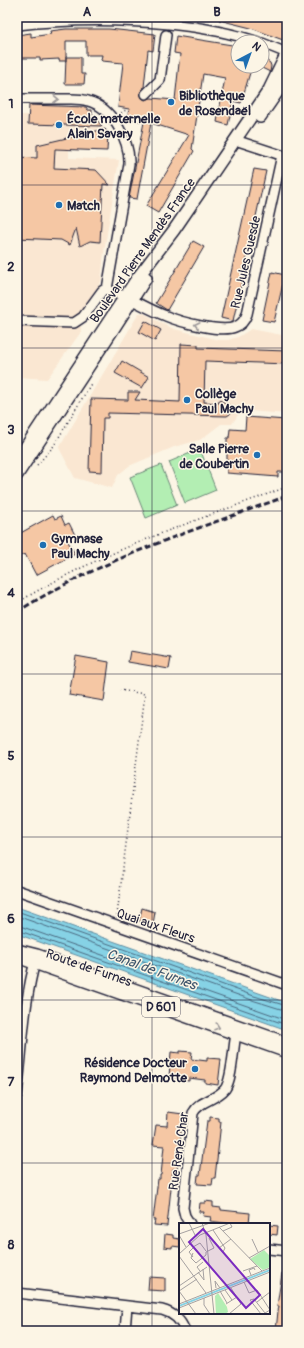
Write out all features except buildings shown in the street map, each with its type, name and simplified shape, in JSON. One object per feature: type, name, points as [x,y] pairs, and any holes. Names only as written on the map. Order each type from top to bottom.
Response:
[{"type":"main road","name":"Boulevard Pierre Mendès France","points":[[238,142],[287,53]]},
{"type":"main road","name":"Boulevard Pierre Mendès France","points":[[254,124],[278,83],[287,62]]},
{"type":"main road","name":"Boulevard Pierre Mendès France","points":[[17,460],[174,230],[287,78]]},
{"type":"main road","name":"Boulevard Pierre Mendès France","points":[[17,475],[129,297]]},
{"type":"main road","name":"Route de Furnes","points":[[17,950],[36,959],[237,1029],[287,1043]]},
{"type":"main road","name":"Route de Furnes","points":[[17,957],[36,959]]},
{"type":"main road","name":"Route de Furnes","points":[[237,1029],[287,1052]]},
{"type":"street","points":[[17,25],[47,19],[141,19],[191,22],[230,34]]},
{"type":"street","points":[[146,94],[160,80],[166,35]]},
{"type":"street","points":[[270,47],[287,53]]},
{"type":"street","points":[[17,99],[80,100],[97,104],[113,119],[123,135],[128,147],[129,156],[106,289],[102,290],[83,317],[74,323],[17,321]]},
{"type":"street","points":[[238,142],[284,156]]},
{"type":"street","name":"Rue Jules Guesde","points":[[106,289],[129,297],[174,319],[213,328],[224,329],[236,327],[244,320],[247,314],[284,156]]},
{"type":"street","name":"Quai aux Fleurs","points":[[17,890],[287,985]]},
{"type":"street","points":[[17,1095],[24,1021],[36,959]]},
{"type":"street","name":"Rue René Char","points":[[189,1223],[185,1216],[183,1208],[193,1113],[201,1103],[217,1096],[227,1086],[237,1029]]},
{"type":"street","points":[[17,1054],[19,1080]]},
{"type":"street","points":[[270,1249],[287,1251]]},
{"type":"street","points":[[17,1293],[162,1310],[170,1313],[180,1320],[185,1331]]},
{"type":"street","points":[[125,1331],[127,1306]]},
{"type":"path","points":[[17,603],[62,577],[101,558],[147,539],[287,487]]},
{"type":"path","points":[[96,548],[101,558]]},
{"type":"path","points":[[115,925],[145,694],[120,690]]},
{"type":"shaded area","points":[[29,105],[79,107],[79,110],[92,110],[92,115],[108,133],[107,151],[69,150],[69,158],[119,160],[104,252],[101,282],[80,313],[81,332],[47,379],[17,377],[17,115],[28,115]]},
{"type":"shaded area","name":"Collège Paul Machy","points":[[139,313],[143,313],[174,329],[219,340],[228,340],[238,337],[251,329],[287,336],[287,414],[248,411],[238,415],[232,424],[221,424],[200,440],[174,447],[129,466],[118,475],[112,488],[75,478],[59,448]]},
{"type":"green space","points":[[200,449],[216,490],[185,503],[169,462]]},
{"type":"green space","points":[[161,465],[177,505],[146,518],[130,477]]},
{"type":"water","name":"Canal de Furnes","points":[[17,907],[287,1003],[287,1030],[17,934]]},
{"type":"railway","points":[[17,612],[81,576],[115,561],[183,534],[287,496]]},
{"type":"place","name":"Bibliothèque de Rosendaël","points":[[171,102]]},
{"type":"place","name":"École maternelle Alain Savary","points":[[59,125]]},
{"type":"place","name":"Match","points":[[59,205]]},
{"type":"place","name":"Collège Paul Machy","points":[[187,400]]},
{"type":"place","name":"Salle Pierre de Coubertin","points":[[257,455]]},
{"type":"place","name":"Gymnase Paul Machy","points":[[43,545]]},
{"type":"place","name":"Résidence Docteur Raymond Delmotte","points":[[195,1069]]}]
